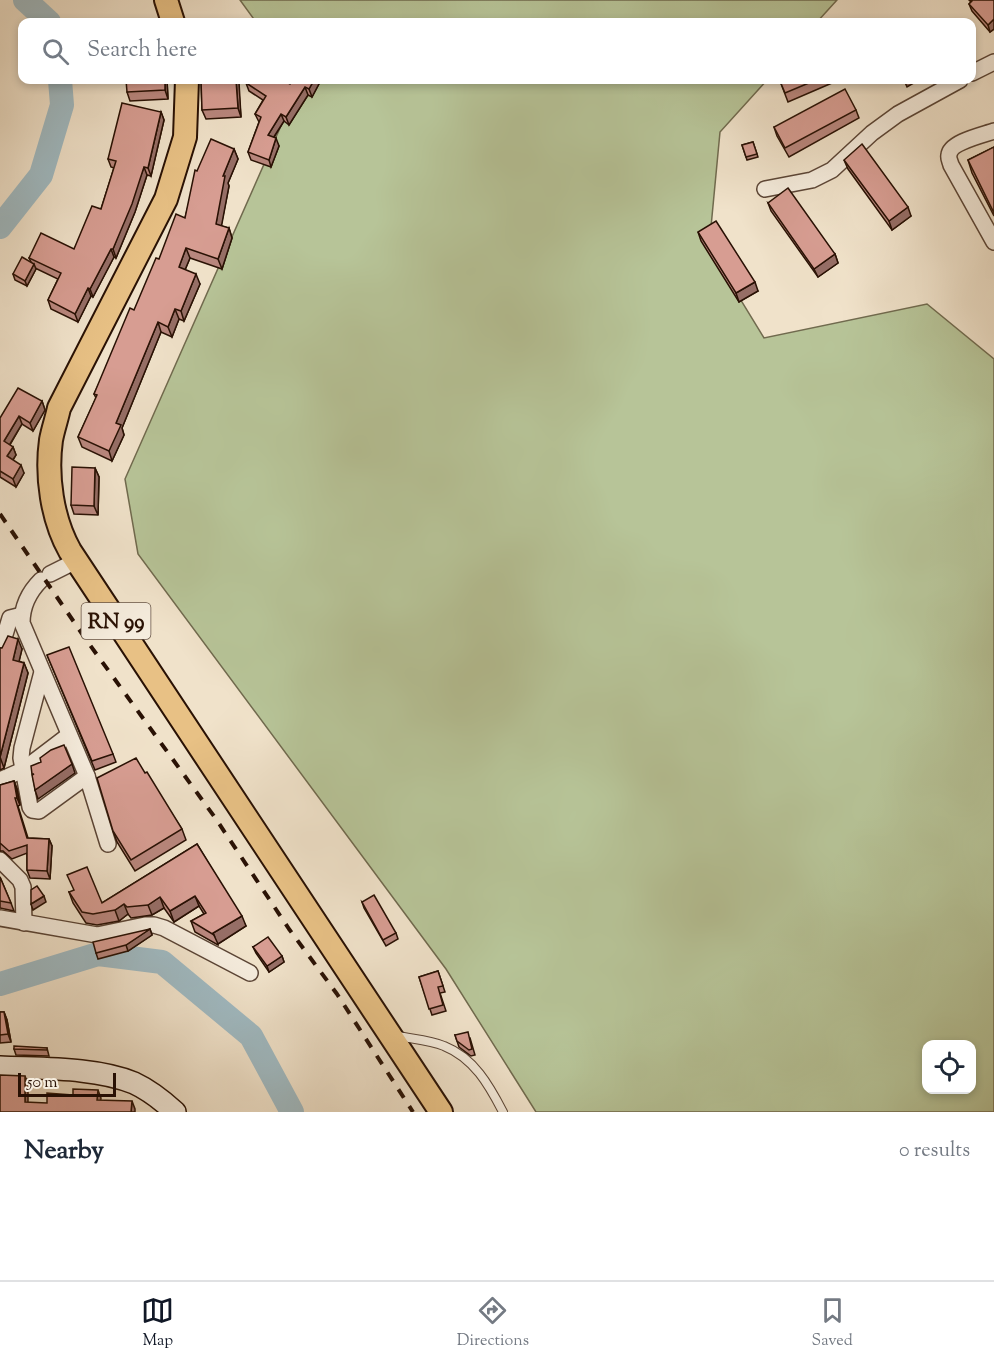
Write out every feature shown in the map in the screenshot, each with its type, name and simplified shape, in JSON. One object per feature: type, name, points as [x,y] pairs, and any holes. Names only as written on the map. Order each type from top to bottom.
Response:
[{"type":"main road","points":[[166,0],[172,18]]},
{"type":"main road","name":"RN 99","points":[[186,84],[185,137],[166,199],[60,408],[51,441],[50,474],[54,508],[63,539],[76,561],[441,1112]]},
{"type":"main road","points":[[0,1067],[66,1070],[104,1075],[133,1083],[158,1097],[175,1112]]},
{"type":"street","points":[[976,72],[994,62]]},
{"type":"street","points":[[765,189],[812,180],[832,170],[872,133],[898,114],[953,84]]},
{"type":"street","points":[[994,131],[952,147],[949,155],[951,165],[994,242]]},
{"type":"street","points":[[0,651],[14,618],[24,607],[32,589],[46,577],[76,561]]},
{"type":"street","points":[[14,618],[42,672],[87,776],[108,844]]},
{"type":"street","points":[[42,672],[22,748],[23,770],[30,807],[35,811],[39,810],[87,776]]},
{"type":"street","points":[[0,780],[23,770],[69,735]]},
{"type":"street","points":[[0,860],[20,880],[23,887],[24,923]]},
{"type":"street","points":[[0,918],[97,935],[154,925],[249,972]]},
{"type":"lane","points":[[390,1035],[443,1046],[460,1054],[485,1079],[503,1112]]},
{"type":"green space","points":[[240,0],[837,0],[821,18],[253,18]]},
{"type":"green space","points":[[298,84],[763,84],[720,132],[709,248],[764,338],[927,304],[994,359],[994,1112],[536,1112],[446,969],[138,554],[125,479]]},
{"type":"building","points":[[972,0],[994,0],[994,19],[988,25],[969,4]]},
{"type":"building","points":[[126,84],[165,84],[165,90],[127,92]]},
{"type":"building","points":[[201,84],[236,84],[238,108],[202,110]]},
{"type":"building","points":[[248,84],[312,84],[309,89],[305,87],[286,117],[281,114],[268,135],[276,138],[269,160],[248,152],[261,117],[255,114],[266,96]]},
{"type":"building","points":[[781,84],[806,84],[785,93]]},
{"type":"building","points":[[845,89],[856,110],[785,148],[774,127]]},
{"type":"building","points":[[122,103],[161,112],[148,168],[144,167],[132,204],[113,249],[90,289],[88,288],[75,314],[48,300],[61,273],[29,258],[41,233],[74,249],[92,206],[101,209],[116,161],[108,159]]},
{"type":"building","points":[[211,139],[234,149],[223,176],[225,176],[216,224],[229,228],[218,259],[186,248],[179,267],[196,274],[181,311],[175,309],[168,327],[158,322],[116,423],[121,425],[109,451],[78,437],[97,395],[94,394],[130,308],[134,310],[156,258],[159,259],[176,214],[185,218],[195,170],[197,171]]},
{"type":"building","points":[[753,142],[757,154],[746,157],[742,145]]},
{"type":"building","points":[[862,144],[908,207],[889,221],[844,160]]},
{"type":"building","points":[[994,147],[994,213],[968,160]]},
{"type":"building","points":[[788,188],[835,254],[814,269],[768,203]]},
{"type":"building","points":[[716,221],[755,282],[736,293],[698,232]]},
{"type":"building","points":[[22,257],[34,264],[25,281],[13,274]]},
{"type":"building","points":[[18,388],[42,401],[30,423],[19,416],[4,441],[13,447],[7,456],[21,465],[13,479],[0,471],[0,418]]},
{"type":"building","points":[[72,467],[95,468],[94,506],[71,505]]},
{"type":"building","points":[[8,636],[18,639],[13,660],[24,663],[0,757],[0,648]]},
{"type":"building","points":[[69,647],[113,754],[92,761],[47,655]]},
{"type":"building","points":[[64,745],[72,764],[35,790],[31,766],[41,762],[40,758],[51,750]]},
{"type":"building","points":[[136,758],[182,829],[131,860],[113,831],[97,778]]},
{"type":"building","points":[[14,781],[17,798],[15,798],[27,838],[49,839],[47,871],[27,870],[27,845],[9,851],[0,843],[0,785]]},
{"type":"building","points":[[197,844],[242,916],[213,933],[214,935],[191,921],[206,913],[195,896],[170,911],[160,897],[148,905],[127,907],[124,904],[115,910],[93,914],[82,912],[69,892],[74,890],[67,875],[87,867],[102,903]]},
{"type":"building","points":[[0,877],[11,903],[0,901]]},
{"type":"building","points":[[37,886],[44,896],[31,904],[31,890]]},
{"type":"building","points":[[374,895],[396,933],[383,940],[362,902]]},
{"type":"building","points":[[150,929],[126,945],[96,953],[93,942]]},
{"type":"building","points":[[268,937],[282,956],[267,966],[253,947]]},
{"type":"building","points":[[438,971],[443,986],[438,987],[443,1005],[429,1009],[419,977]]},
{"type":"building","points":[[0,1012],[4,1012],[8,1034],[0,1035]]},
{"type":"building","points":[[468,1032],[472,1049],[469,1050],[457,1041],[455,1035]]},
{"type":"building","points":[[14,1046],[47,1048],[47,1050],[14,1049]]},
{"type":"building","points":[[0,1075],[25,1076],[25,1102],[47,1103],[47,1093],[73,1095],[73,1089],[98,1090],[97,1100],[132,1101],[131,1112],[0,1112]]},
{"type":"waterway","points":[[25,0],[45,18]]},
{"type":"waterway","points":[[0,227],[41,175],[62,105],[60,84]]},
{"type":"waterway","points":[[0,984],[98,954],[162,962],[251,1036],[292,1112]]},
{"type":"railway","points":[[0,514],[87,641],[216,819],[289,929],[337,994],[413,1112]]}]
